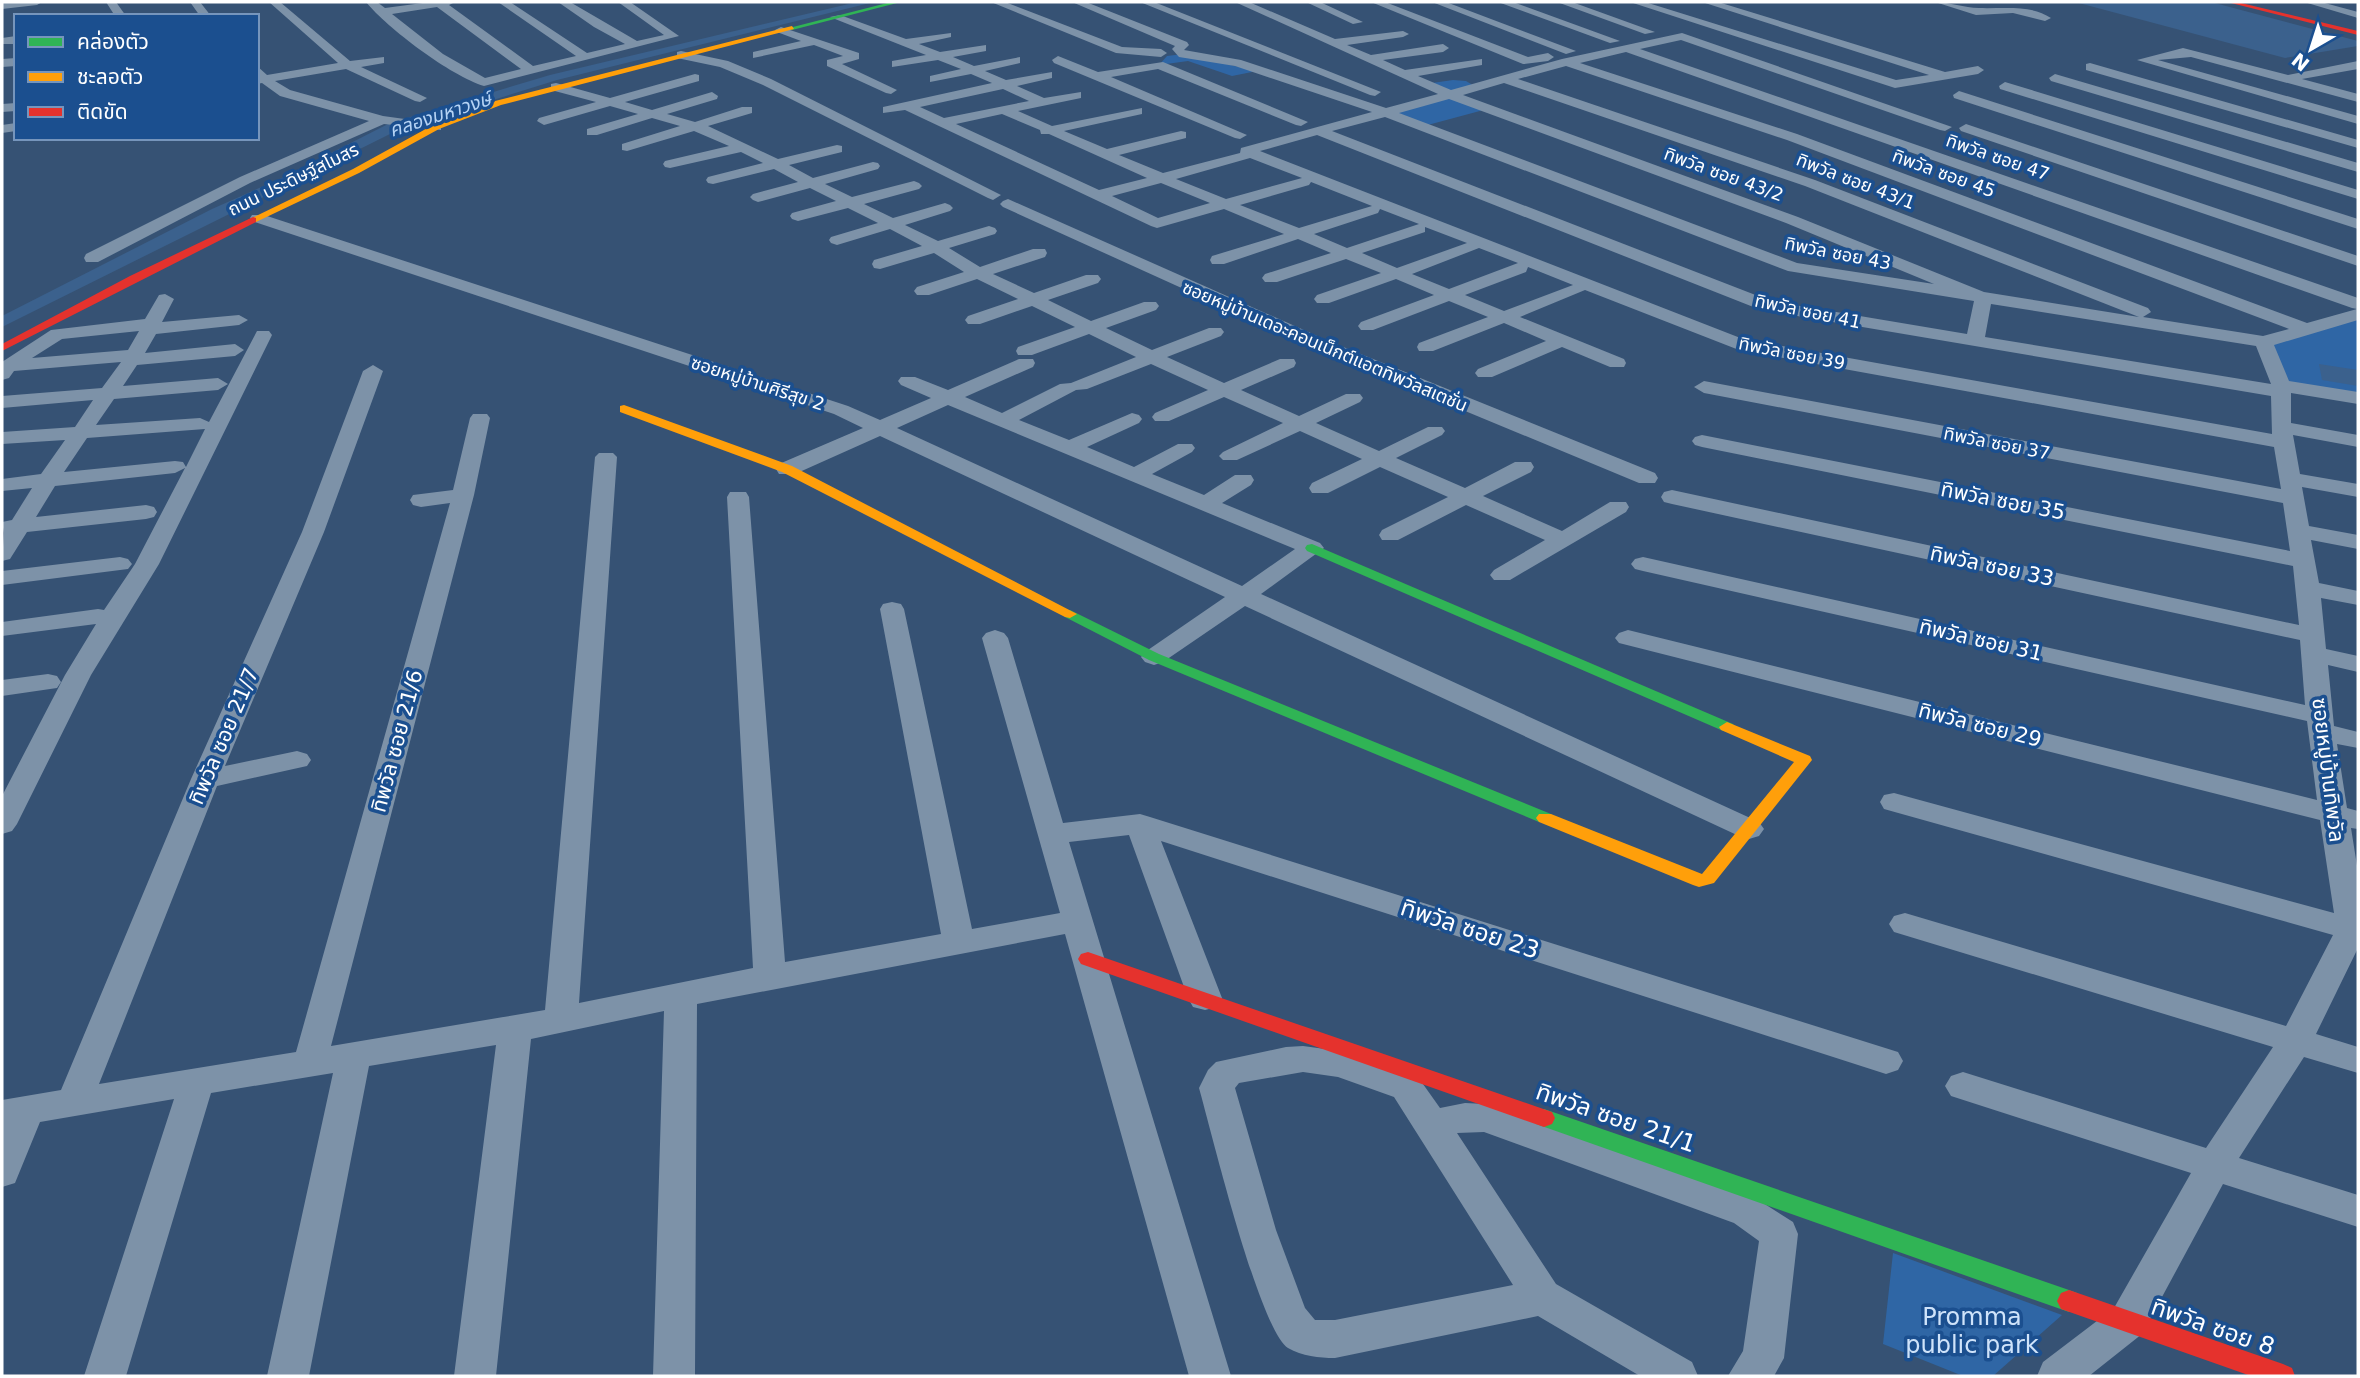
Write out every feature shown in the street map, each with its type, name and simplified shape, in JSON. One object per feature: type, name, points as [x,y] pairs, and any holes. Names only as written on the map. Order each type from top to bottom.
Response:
[{"type":"main road","name":"ถนน ประดิษฐ์สโมสร","points":[[4,363],[115,288],[356,171],[436,127],[498,103],[586,76],[898,2]]},
{"type":"main road","points":[[2230,2],[2358,33]]},
{"type":"main road","points":[[2255,2],[2358,27]]},
{"type":"main road","points":[[624,409],[786,469],[1154,657],[1699,881],[1708,879],[1803,762],[1802,757],[1312,548]]},
{"type":"main road","name":"ทิพวัล ซอย 21/1","points":[[1088,958],[2128,1321]]},
{"type":"main road","name":"ทิพวัล ซอย 8","points":[[2128,1321],[2283,1376]]},
{"type":"street","points":[[2,6],[37,2]]},
{"type":"street","points":[[92,258],[250,177],[420,98],[347,65],[274,2]]},
{"type":"street","points":[[371,2],[430,53],[456,71],[484,82],[562,67],[585,58],[673,36],[624,2]]},
{"type":"street","points":[[383,12],[442,2],[531,71]]},
{"type":"street","points":[[503,2],[585,58]]},
{"type":"street","points":[[563,2],[635,45]]},
{"type":"street","points":[[996,2],[1120,50],[1169,56],[1254,105],[1301,122]]},
{"type":"street","points":[[1025,13],[1113,2]]},
{"type":"street","points":[[1145,2],[1375,92]]},
{"type":"street","name":"ทิพวัล ซอย 43/2","points":[[1240,2],[1449,94],[1792,220],[1983,298]]},
{"type":"street","points":[[1302,29],[1357,22],[1311,2]]},
{"type":"street","points":[[1376,2],[1527,61],[1570,51],[1437,2]]},
{"type":"street","name":"ทิพวัล ซอย 47","points":[[1503,2],[2358,304]]},
{"type":"street","points":[[1562,2],[1649,32]]},
{"type":"street","points":[[1635,2],[1900,85],[1978,71]]},
{"type":"street","points":[[1707,2],[1947,76]]},
{"type":"street","points":[[1940,2],[1976,12],[2013,10],[2045,18]]},
{"type":"street","points":[[2309,2],[2358,15]]},
{"type":"street","points":[[2328,7],[2358,3]]},
{"type":"street","points":[[1081,4],[1183,45],[1169,56],[1097,76]]},
{"type":"street","points":[[1749,15],[1773,11]]},
{"type":"street","points":[[836,17],[940,56],[1041,101]]},
{"type":"street","points":[[1582,30],[1626,24]]},
{"type":"street","points":[[1793,28],[1829,24]]},
{"type":"street","points":[[778,61],[839,40],[899,26]]},
{"type":"street","points":[[781,30],[812,42]]},
{"type":"street","points":[[1167,38],[1217,30]]},
{"type":"street","points":[[1332,43],[1403,34]]},
{"type":"street","points":[[879,48],[947,35]]},
{"type":"street","points":[[1098,195],[1161,178],[1243,147],[1318,131],[1619,45],[1682,36],[1945,127]]},
{"type":"street","points":[[1840,43],[1873,38]]},
{"type":"street","points":[[757,54],[812,42],[839,40],[856,57],[831,63],[891,90]]},
{"type":"street","points":[[896,64],[982,48]]},
{"type":"street","points":[[1368,59],[1443,48]]},
{"type":"street","points":[[2358,98],[2187,52],[2143,61],[2358,120]]},
{"type":"street","points":[[1894,59],[1925,54]]},
{"type":"street","name":"ซอยหมู่บ้านเดอะคอนเน็กต์แอตทิพวัลสเตชั่น","points":[[681,55],[724,64],[778,87],[1109,252],[1310,341],[1647,478]]},
{"type":"street","name":"ทิพวัล ซอย 43","points":[[1169,56],[1237,63],[1385,112],[1794,267],[2264,342]]},
{"type":"street","points":[[260,76],[380,60]]},
{"type":"street","points":[[934,79],[1016,60]]},
{"type":"street","name":"ทิพวัล ซอย 39","points":[[1058,60],[1195,116],[1243,147],[1739,344],[2282,435],[2358,441]]},
{"type":"street","points":[[1404,75],[1478,62]]},
{"type":"street","name":"ทิพวัล ซอย 45","points":[[1566,62],[1792,137],[2306,329]]},
{"type":"street","points":[[2284,79],[2358,65]]},
{"type":"street","points":[[562,67],[586,76]]},
{"type":"street","points":[[2091,67],[2358,144]]},
{"type":"street","points":[[1278,78],[1319,70]]},
{"type":"street","points":[[2307,74],[2346,80]]},
{"type":"street","points":[[888,110],[1048,75]]},
{"type":"street","points":[[260,76],[285,93],[361,113],[387,113],[416,124],[436,127]]},
{"type":"street","points":[[544,121],[695,78]]},
{"type":"street","points":[[2055,78],[2358,168]]},
{"type":"street","name":"ทิพวัล ซอย 43/1","points":[[1505,79],[1810,183],[2189,330]]},
{"type":"street","points":[[2005,86],[2358,195]]},
{"type":"street","points":[[556,87],[695,126],[743,146],[936,247],[978,273],[1090,327],[1224,390],[1564,540]]},
{"type":"street","points":[[1195,116],[1315,90]]},
{"type":"street","points":[[944,122],[1076,95]]},
{"type":"street","points":[[1959,95],[2358,225]]},
{"type":"street","points":[[592,132],[712,96]]},
{"type":"street","points":[[907,106],[1157,223],[1304,182]]},
{"type":"street","points":[[1002,109],[1161,178],[1617,363]]},
{"type":"street","points":[[627,147],[747,110]]},
{"type":"street","points":[[989,144],[1137,111]]},
{"type":"street","points":[[1966,128],[2358,261]]},
{"type":"street","name":"ทิพวัล ซอย 41","points":[[1318,131],[1767,306],[1975,342],[2281,389],[2358,398]]},
{"type":"street","points":[[1105,154],[1181,135]]},
{"type":"street","points":[[670,164],[743,146]]},
{"type":"street","points":[[713,180],[837,149]]},
{"type":"street","points":[[758,197],[873,166]]},
{"type":"street","points":[[798,215],[914,186]]},
{"type":"street","points":[[837,240],[946,208]]},
{"type":"street","points":[[1218,260],[1373,210]]},
{"type":"street","name":"ซอยหมู่บ้านศิรีสุข 2","points":[[258,218],[841,410],[1749,829]]},
{"type":"street","points":[[1271,278],[1419,229]]},
{"type":"street","points":[[880,264],[989,231]]},
{"type":"street","points":[[1323,299],[1472,247]]},
{"type":"street","points":[[923,291],[1039,253]]},
{"type":"street","points":[[1367,326],[1520,268]]},
{"type":"street","points":[[974,320],[1092,279]]},
{"type":"street","points":[[1426,347],[1577,289]]},
{"type":"street","points":[[1975,342],[1983,298]]},
{"type":"street","points":[[2,554],[10,527],[83,432],[133,358],[165,299]]},
{"type":"street","points":[[786,469],[949,398],[1025,357],[1090,327],[1150,306]]},
{"type":"street","points":[[2264,342],[2358,314]]},
{"type":"street","points":[[4,363],[57,334],[240,320]]},
{"type":"street","points":[[1003,420],[1074,387],[1215,332]]},
{"type":"street","points":[[2,824],[78,675],[147,564],[263,335]]},
{"type":"street","points":[[1485,373],[1561,341]]},
{"type":"street","name":"ซอยหมู่บ้านทิพวัล","points":[[2264,342],[2281,389],[2282,435],[2306,575],[2320,724],[2345,816],[2355,930]]},
{"type":"street","points":[[4,363],[133,358],[235,350]]},
{"type":"street","points":[[1162,417],[1287,363]]},
{"type":"street","name":"ทิพวัล ซอย 21/7","points":[[74,1102],[205,779],[313,532],[373,371]]},
{"type":"street","points":[[908,381],[1312,548]]},
{"type":"street","points":[[2,402],[218,384]]},
{"type":"street","name":"ทิพวัล ซอย 37","points":[[1704,387],[2290,488]]},
{"type":"street","points":[[1230,456],[1353,398]]},
{"type":"street","name":"ทิพวัล ซอย 21/6","points":[[310,1062],[463,495],[480,418]]},
{"type":"street","points":[[1069,448],[1132,419]]},
{"type":"street","points":[[2,438],[200,424]]},
{"type":"street","points":[[1320,488],[1435,431]]},
{"type":"street","name":"ทิพวัล ซอย 35","points":[[1702,441],[2306,575],[2358,598]]},
{"type":"street","points":[[1135,475],[1185,448]]},
{"type":"street","points":[[561,1019],[606,457]]},
{"type":"street","points":[[2,485],[175,467]]},
{"type":"street","points":[[1390,535],[1523,467]]},
{"type":"street","points":[[1205,504],[1244,480]]},
{"type":"street","points":[[2290,488],[2358,490]]},
{"type":"street","points":[[421,500],[463,495]]},
{"type":"street","points":[[738,497],[770,977]]},
{"type":"street","name":"ทิพวัล ซอย 33","points":[[1672,497],[2314,644],[2358,664]]},
{"type":"street","points":[[1502,575],[1618,508]]},
{"type":"street","points":[[10,527],[146,512]]},
{"type":"street","points":[[2297,530],[2358,542]]},
{"type":"street","points":[[1154,657],[1312,548]]},
{"type":"street","points":[[2,578],[120,564]]},
{"type":"street","name":"ทิพวัล ซอย 31","points":[[1643,564],[2320,724],[2358,740]]},
{"type":"street","points":[[892,609],[959,944]]},
{"type":"street","points":[[2,629],[97,616]]},
{"type":"street","points":[[995,638],[1210,1376]]},
{"type":"street","name":"ทิพวัล ซอย 29","points":[[1628,638],[2345,816]]},
{"type":"street","points":[[2,688],[48,682]]},
{"type":"street","points":[[205,779],[297,761]]},
{"type":"street","points":[[1894,802],[2355,930],[2295,1042],[2215,1164],[2128,1321],[2058,1376]]},
{"type":"street","points":[[1140,824],[1205,998]]},
{"type":"street","name":"ทิพวัล ซอย 23","points":[[1051,834],[1140,824],[1886,1061]]},
{"type":"street","points":[[2,1171],[14,1112],[515,1029],[770,977],[1077,921]]},
{"type":"street","points":[[1905,924],[2358,1060]]},
{"type":"street","points":[[674,1376],[681,995]]},
{"type":"street","points":[[475,1376],[515,1029]]},
{"type":"street","points":[[288,1376],[354,1054]]},
{"type":"street","points":[[1542,1297],[1335,1339],[1315,1339],[1301,1334],[1289,1318],[1257,1230],[1217,1088],[1220,1080],[1228,1072],[1286,1060],[1340,1064],[1406,1087],[1542,1297],[1677,1376]]},
{"type":"street","points":[[105,1376],[197,1081]]},
{"type":"street","points":[[1963,1086],[2358,1211]]},
{"type":"street","points":[[1432,1124],[1465,1117],[1485,1118],[1747,1212],[1779,1234],[1763,1358],[1749,1376]]},
{"type":"green space","points":[[1183,54],[1257,71],[1232,76],[1188,61],[1159,65],[1167,56]]},
{"type":"green space","points":[[1466,81],[1476,87],[1451,94],[1491,108],[1424,126],[1385,112],[1448,95],[1425,84]]},
{"type":"green space","points":[[2358,313],[2358,398],[2281,386],[2264,342]]},
{"type":"green space","name":"Promma public park","points":[[1893,1253],[2062,1315],[1993,1376],[1963,1376],[1883,1344]]},
{"type":"shaded area","points":[[2075,2],[2211,2],[2358,41],[2358,46],[2285,58]]},
{"type":"shaded area","points":[[2319,364],[2358,370],[2358,386],[2322,380]]},
{"type":"waterway","name":"คลองมหาวงษ์","points":[[2,322],[217,212],[289,180],[395,126],[554,77],[869,2]]},
{"type":"traffic: fast","points":[[792,28],[898,2]]},
{"type":"traffic: fast","points":[[1312,548],[1727,727]]},
{"type":"traffic: fast","points":[[1070,614],[1154,657],[1545,818]]},
{"type":"traffic: fast","points":[[1544,1118],[2069,1301]]},
{"type":"traffic: slow","points":[[253,220],[356,171],[436,127],[498,103],[792,28]]},
{"type":"traffic: slow","points":[[624,409],[787,469],[1070,614]]},
{"type":"traffic: slow","points":[[1545,818],[1699,881],[1708,879],[1804,760],[1727,727]]},
{"type":"traffic: jam","points":[[2230,2],[2358,33]]},
{"type":"traffic: jam","points":[[2,348],[134,278],[253,220]]},
{"type":"traffic: jam","points":[[1088,959],[1544,1118]]},
{"type":"traffic: jam","points":[[2069,1301],[2283,1376]]}]
